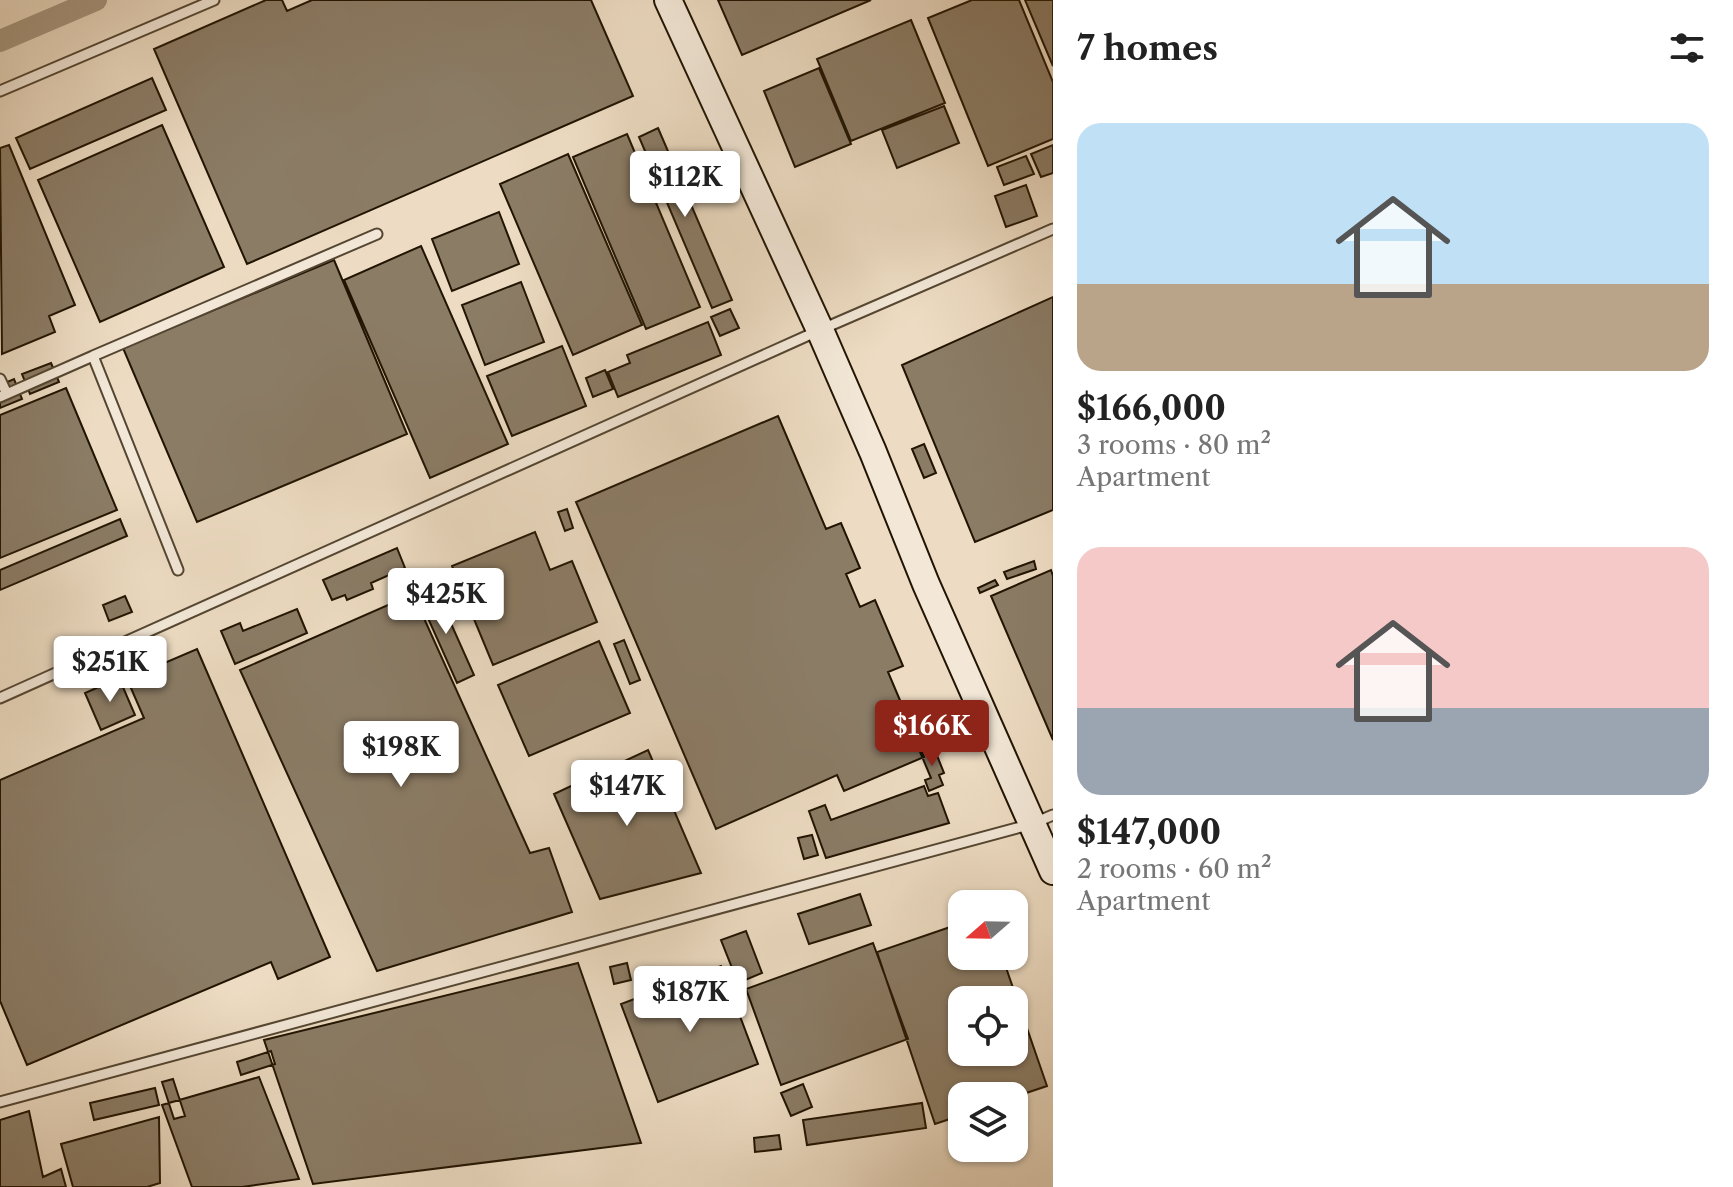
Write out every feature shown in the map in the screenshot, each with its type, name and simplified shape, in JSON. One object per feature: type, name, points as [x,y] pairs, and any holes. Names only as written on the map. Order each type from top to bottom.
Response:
[{"type":"street","points":[[668,0],[820,330],[926,584],[1042,820],[1053,871]]},
{"type":"lane","points":[[0,91],[214,0]]},
{"type":"lane","points":[[0,698],[820,330],[1053,229]]},
{"type":"lane","points":[[0,379],[3,396],[377,234]]},
{"type":"lane","points":[[93,356],[178,570]]},
{"type":"lane","points":[[0,1102],[1042,820]]},
{"type":"building","points":[[266,0],[282,0],[287,11],[312,0],[591,0],[633,96],[247,264],[154,49]]},
{"type":"building","points":[[718,0],[871,0],[742,55]]},
{"type":"building","points":[[972,0],[1019,0],[1053,82],[1053,139],[988,166],[928,18]]},
{"type":"building","points":[[1025,0],[1053,0],[1053,66]]},
{"type":"building","points":[[911,20],[945,103],[851,141],[817,59]]},
{"type":"building","points":[[819,68],[851,144],[795,167],[764,91]]},
{"type":"building","points":[[152,78],[166,110],[30,169],[16,138]]},
{"type":"building","points":[[944,106],[959,143],[897,168],[882,130]]},
{"type":"building","points":[[162,125],[224,267],[100,322],[38,180]]},
{"type":"building","points":[[658,128],[732,300],[712,308],[639,137]]},
{"type":"building","points":[[627,134],[700,307],[646,329],[573,157]]},
{"type":"building","points":[[9,145],[75,305],[49,316],[55,332],[2,354],[0,148]]},
{"type":"building","points":[[1053,145],[1053,173],[1041,177],[1031,154]]},
{"type":"building","points":[[568,154],[642,325],[573,355],[500,184]]},
{"type":"building","points":[[1026,156],[1034,174],[1004,185],[997,167]]},
{"type":"building","points":[[1026,185],[1037,216],[1006,227],[995,196]]},
{"type":"building","points":[[499,212],[519,264],[452,291],[432,239]]},
{"type":"building","points":[[421,246],[508,444],[430,478],[344,280]]},
{"type":"building","points":[[334,260],[407,434],[197,522],[123,348]]},
{"type":"building","points":[[521,282],[544,342],[485,365],[462,305]]},
{"type":"building","points":[[1053,297],[1053,510],[975,542],[902,365]]},
{"type":"building","points":[[730,309],[739,328],[720,336],[711,317]]},
{"type":"building","points":[[708,322],[721,355],[618,397],[608,372],[630,363],[627,355]]},
{"type":"building","points":[[562,346],[586,406],[512,436],[487,376]]},
{"type":"building","points":[[51,363],[59,382],[30,394],[22,374]]},
{"type":"building","points":[[605,370],[613,389],[593,397],[586,378]]},
{"type":"building","points":[[14,379],[22,399],[0,408],[0,385]]},
{"type":"building","points":[[66,388],[117,510],[0,558],[0,415]]},
{"type":"building","points":[[778,416],[826,529],[841,523],[860,568],[846,574],[860,607],[875,600],[903,666],[888,672],[924,757],[844,791],[837,775],[716,829],[576,502]]},
{"type":"building","points":[[924,444],[936,473],[924,478],[912,449]]},
{"type":"building","points":[[567,509],[573,528],[565,531],[558,512]]},
{"type":"building","points":[[120,519],[127,536],[0,590],[0,570]]},
{"type":"building","points":[[535,532],[550,570],[572,561],[597,622],[493,665],[452,566]]},
{"type":"building","points":[[397,548],[405,568],[371,583],[373,589],[347,600],[345,595],[332,600],[323,580]]},
{"type":"building","points":[[1034,561],[1036,569],[1007,579],[1004,572]]},
{"type":"building","points":[[1051,570],[1053,576],[1053,740],[991,596]]},
{"type":"building","points":[[995,580],[998,585],[980,593],[978,588]]},
{"type":"building","points":[[436,590],[474,675],[457,683],[419,598]]},
{"type":"building","points":[[413,594],[530,853],[549,848],[572,912],[377,971],[240,670]]},
{"type":"building","points":[[125,596],[132,612],[109,621],[103,605]]},
{"type":"building","points":[[297,609],[307,633],[235,664],[221,631],[240,623],[243,631]]},
{"type":"building","points":[[624,640],[640,680],[630,684],[614,644]]},
{"type":"building","points":[[599,641],[630,713],[529,756],[498,685]]},
{"type":"building","points":[[197,649],[330,957],[278,979],[271,962],[27,1065],[0,1001],[0,780],[144,718],[127,679]]},
{"type":"building","points":[[119,678],[135,715],[101,730],[85,693]]},
{"type":"building","points":[[926,744],[931,755],[936,753],[944,773],[939,775],[943,785],[929,791],[925,780],[931,778],[918,747]]},
{"type":"building","points":[[648,750],[701,873],[600,899],[554,794]]},
{"type":"building","points":[[924,786],[928,796],[938,793],[949,823],[826,858],[809,811],[825,805],[831,820]]},
{"type":"building","points":[[812,835],[818,855],[804,859],[798,838]]},
{"type":"building","points":[[860,894],[871,925],[809,944],[798,914]]},
{"type":"building","points":[[948,928],[948,970],[1007,970],[1012,986],[948,986],[948,1066],[1028,1066],[1028,1031],[1047,1086],[1028,1092],[1028,1082],[948,1082],[948,1120],[935,1124],[877,952]]},
{"type":"building","points":[[746,931],[762,973],[738,983],[721,940]]},
{"type":"building","points":[[873,943],[908,1039],[781,1085],[746,989]]},
{"type":"building","points":[[578,963],[641,1143],[313,1184],[264,1040]]},
{"type":"building","points":[[627,963],[631,980],[614,984],[610,967]]},
{"type":"building","points":[[721,966],[758,1064],[658,1102],[621,1004]]},
{"type":"building","points":[[271,1051],[275,1064],[241,1075],[237,1062]]},
{"type":"building","points":[[259,1077],[299,1179],[242,1187],[192,1187],[162,1105]]},
{"type":"building","points":[[173,1079],[185,1116],[174,1119],[162,1082]]},
{"type":"building","points":[[803,1084],[812,1107],[791,1116],[781,1093]]},
{"type":"building","points":[[155,1088],[159,1105],[94,1120],[90,1103]]},
{"type":"building","points":[[922,1103],[926,1128],[807,1145],[803,1120]]},
{"type":"building","points":[[29,1111],[43,1177],[61,1169],[66,1187],[0,1187],[0,1120]]},
{"type":"building","points":[[159,1117],[160,1183],[147,1187],[73,1187],[61,1144]]},
{"type":"building","points":[[779,1135],[781,1149],[755,1152],[754,1138]]},
{"type":"waterway","points":[[0,41],[96,0]]}]
